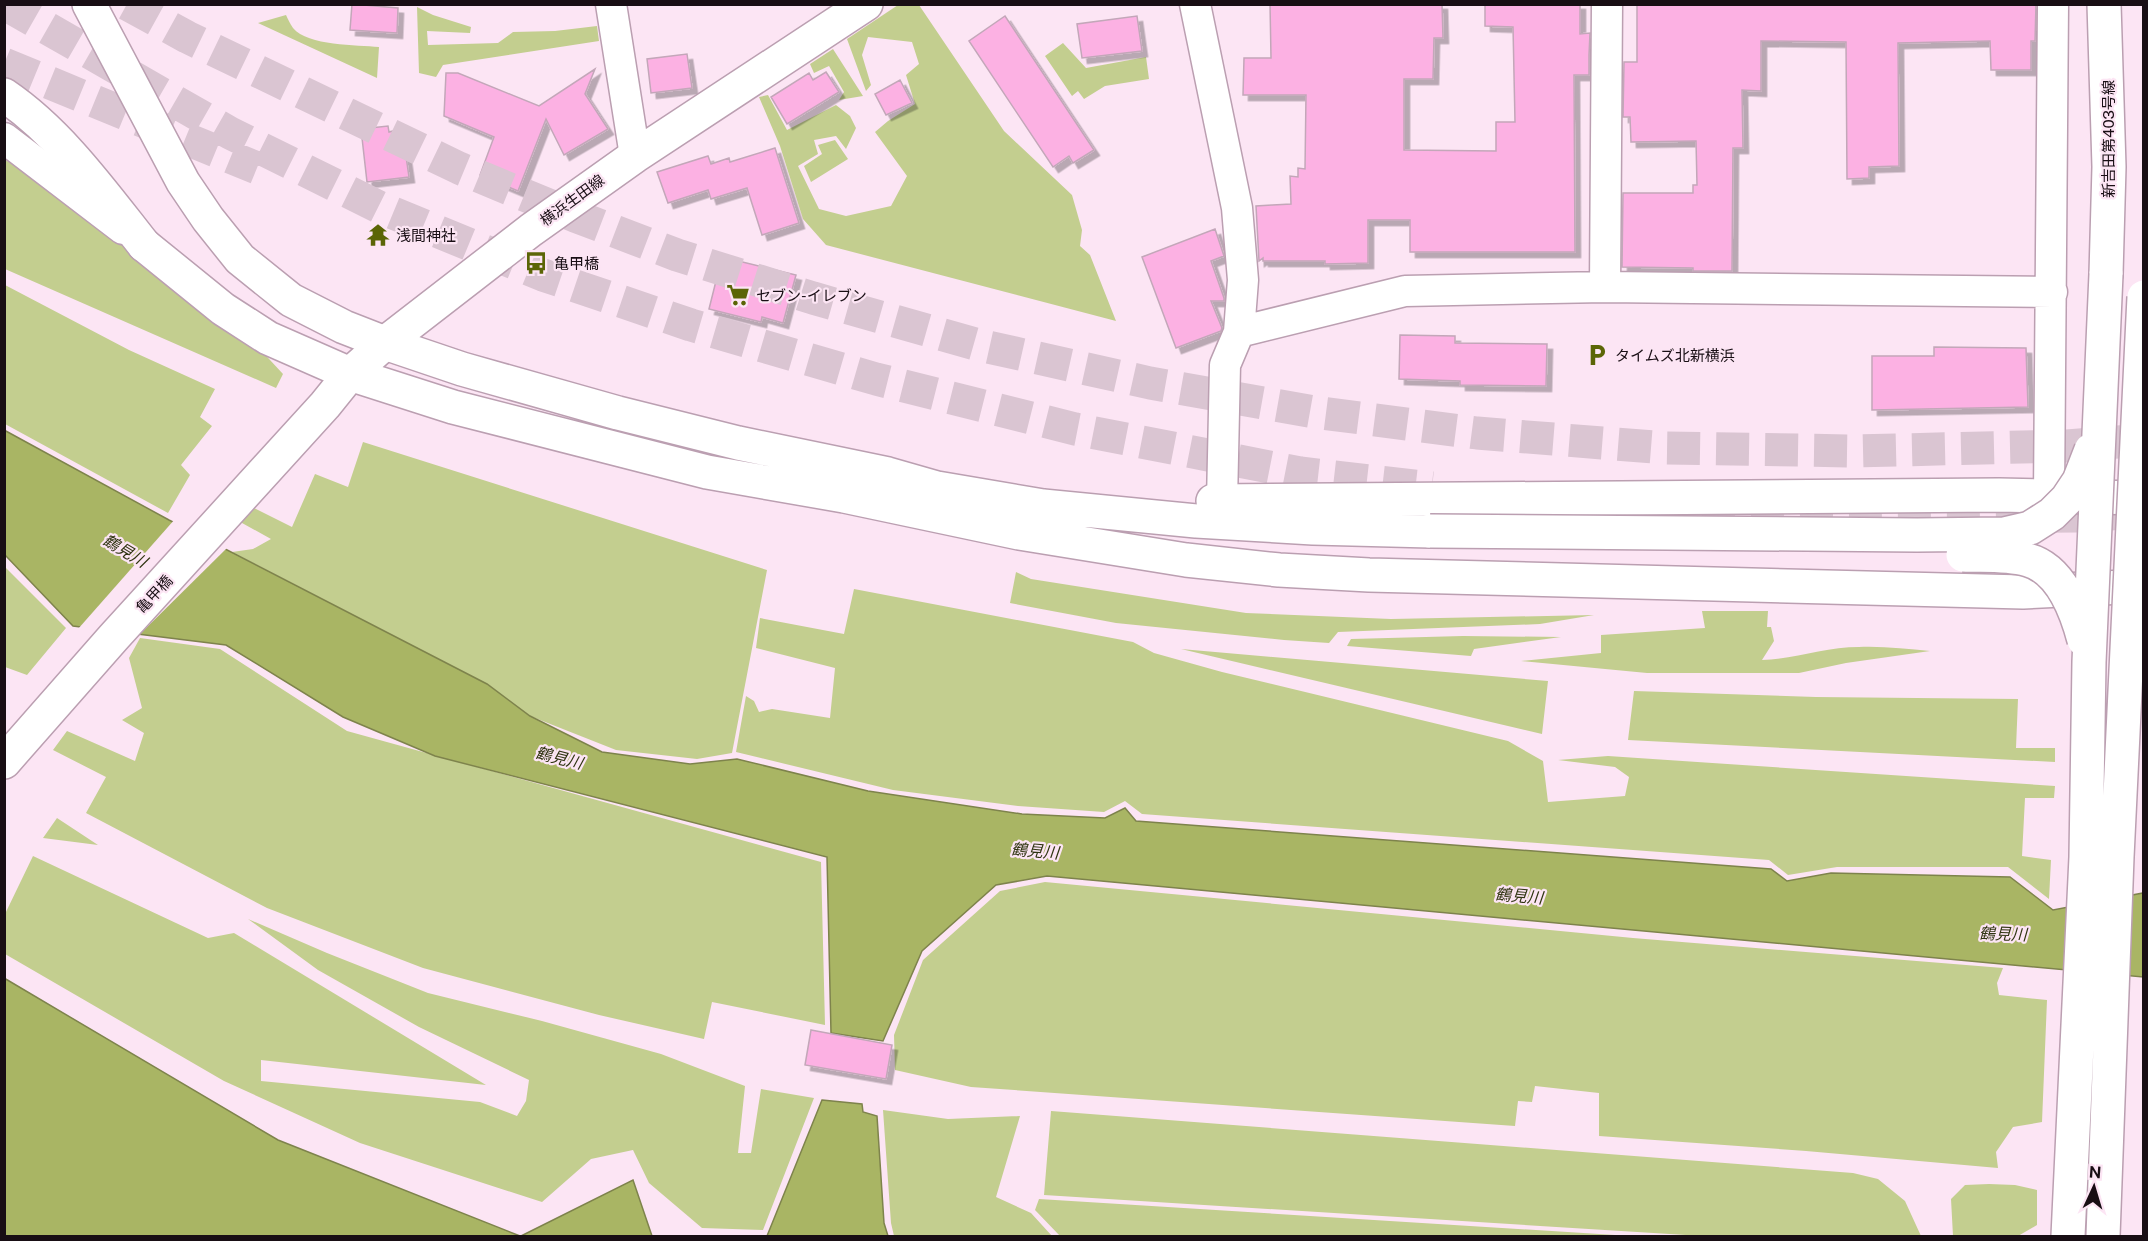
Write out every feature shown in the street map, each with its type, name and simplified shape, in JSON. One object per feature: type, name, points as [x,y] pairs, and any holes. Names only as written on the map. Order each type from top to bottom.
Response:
[{"type":"main road","points":[[89,4],[183,182],[207,219],[240,259],[291,300],[344,327],[462,369],[618,413],[738,443],[888,474],[937,488],[1043,506],[1429,540],[2005,556],[2030,560],[2049,572],[2061,585],[2079,623],[2089,662]]},
{"type":"main road","name":"横浜生田線","points":[[304,428],[350,374],[385,343],[531,230],[635,156],[866,4]]},
{"type":"main road","name":"新吉田第403号線","points":[[2099,426],[2109,167],[2104,4]]},
{"type":"main road","points":[[4,94],[18,104],[92,179],[144,245],[223,309],[268,338],[350,374],[453,408],[696,470],[844,496],[1019,533],[1186,560],[1279,570],[1370,575],[2023,592],[2144,586]]},
{"type":"main road","points":[[2103,1236],[2117,857],[2144,297]]},
{"type":"main road","points":[[844,496],[1198,538],[1312,546],[1429,540],[2004,534],[2030,528],[2052,514],[2067,499],[2088,461],[2099,426]]},
{"type":"main road","points":[[2068,1236],[2086,858],[2089,662],[2099,426]]},
{"type":"main road","name":"亀甲橋","points":[[4,762],[304,428]]},
{"type":"main road","points":[[888,474],[1096,494],[1222,502],[2049,495],[2144,498]]},
{"type":"main road","points":[[2127,664],[2144,613]]},
{"type":"street","points":[[611,4],[635,156]]},
{"type":"street","points":[[1196,4],[1237,208],[1243,280],[1239,332],[1225,365],[1222,502]]},
{"type":"street","points":[[1605,287],[1607,4]]},
{"type":"street","points":[[2049,495],[2053,4]]},
{"type":"street","points":[[4,138],[144,245]]},
{"type":"street","points":[[1239,332],[1405,291],[1605,287],[2052,292]]},
{"type":"shaded area","points":[[898,5],[919,5],[1004,131],[1072,195],[1082,230],[1080,246],[1090,255],[1116,321],[826,245],[803,219],[780,146],[759,97],[768,95],[787,130],[836,105],[850,116],[856,128],[846,149],[836,136],[814,140],[818,154],[798,166],[819,209],[846,216],[891,206],[907,176],[875,132],[915,104],[906,75],[919,64],[912,42],[868,37],[862,55],[871,85],[866,91],[847,39]]},
{"type":"shaded area","points":[[417,7],[433,15],[471,27],[470,33],[427,31],[428,45],[498,43],[513,32],[555,31],[597,26],[599,41],[443,65],[436,77],[419,73]]},
{"type":"shaded area","points":[[286,15],[293,28],[310,38],[333,44],[379,47],[377,78],[258,23]]},
{"type":"shaded area","points":[[1063,43],[1086,68],[1146,57],[1149,79],[1105,86],[1084,99],[1078,91],[1072,96],[1045,56]]},
{"type":"shaded area","points":[[833,49],[863,96],[839,100],[844,92],[829,66],[814,73],[810,64]]},
{"type":"shaded area","points":[[835,140],[848,159],[811,182],[804,166],[822,154],[818,145]]},
{"type":"shaded area","points":[[4,159],[34,178],[88,222],[129,247],[246,334],[283,374],[276,388],[5,269]]},
{"type":"shaded area","points":[[5,285],[129,350],[215,389],[200,417],[212,426],[181,465],[190,475],[168,513],[5,424]]},
{"type":"shaded area","points":[[363,442],[767,570],[732,753],[697,759],[616,750],[530,716],[487,684],[232,552],[253,549],[271,539],[233,518],[244,503],[292,527],[315,474],[348,487]]},
{"type":"shaded area","points":[[5,567],[66,628],[27,675],[5,667]]},
{"type":"shaded area","points":[[1016,572],[1031,579],[1246,613],[1391,619],[1594,615],[1540,624],[1338,632],[1329,643],[1284,640],[1116,623],[1010,603]]},
{"type":"shaded area","points":[[854,589],[1133,642],[1154,653],[1222,672],[1508,741],[1543,761],[1548,802],[1625,796],[1629,777],[1615,767],[1558,760],[1608,756],[2055,786],[2054,798],[2025,798],[2022,856],[2051,860],[2049,899],[2008,867],[1837,867],[1788,875],[1769,860],[1142,814],[1125,801],[1104,812],[1018,806],[893,790],[736,752],[746,696],[754,701],[759,712],[772,709],[830,718],[835,668],[756,648],[760,618],[844,634]]},
{"type":"shaded area","points":[[1702,611],[1768,611],[1767,627],[1771,627],[1774,641],[1762,660],[1847,648],[1877,647],[1930,651],[1846,663],[1799,673],[1647,673],[1521,661],[1601,653],[1601,635],[1705,628]]},
{"type":"shaded area","points":[[1463,636],[1561,637],[1474,649],[1471,656],[1347,646],[1351,639]]},
{"type":"shaded area","points":[[140,638],[220,649],[347,731],[821,862],[825,1025],[712,1002],[704,1039],[599,1015],[423,968],[267,908],[86,813],[106,777],[53,750],[67,731],[135,761],[144,733],[122,720],[142,708],[129,658]]},
{"type":"shaded area","points":[[1181,649],[1548,681],[1542,734]]},
{"type":"shaded area","points":[[1634,691],[1816,697],[2018,699],[2016,748],[2055,748],[2055,762],[1628,740]]},
{"type":"shaded area","points":[[57,818],[98,845],[43,838]]},
{"type":"shaded area","points":[[33,856],[208,938],[234,933],[486,1085],[261,1060],[261,1081],[480,1102],[517,1116],[526,1101],[529,1080],[419,1027],[318,970],[248,919],[428,993],[661,1054],[745,1086],[738,1153],[751,1153],[761,1089],[814,1098],[763,1230],[702,1228],[649,1183],[633,1150],[591,1159],[542,1202],[360,1143],[224,1081],[5,954],[5,914]]},
{"type":"shaded area","points":[[1045,882],[1633,938],[2003,968],[1997,983],[1999,995],[2047,1000],[2042,1122],[2013,1127],[1996,1152],[1998,1168],[1599,1136],[1599,1093],[1535,1086],[1532,1102],[1518,1101],[1515,1126],[971,1087],[895,1070],[894,1035],[923,960],[1000,891]]},
{"type":"shaded area","points":[[883,1110],[948,1119],[1020,1116],[996,1197],[1031,1213],[1052,1236],[894,1236],[891,1223]]},
{"type":"shaded area","points":[[1051,1111],[1853,1173],[1878,1179],[1905,1201],[1921,1236],[1702,1236],[1044,1195]]},
{"type":"shaded area","points":[[1965,1185],[2015,1185],[2037,1190],[2037,1225],[2018,1236],[1953,1236],[1951,1199]]},
{"type":"shaded area","points":[[1039,1199],[1631,1236],[1060,1236],[1035,1210]]},
{"type":"water","name":"鶴見川","points":[[4,430],[169,520],[487,684],[530,716],[602,752],[690,764],[737,759],[868,791],[1022,814],[1105,818],[1125,808],[1136,821],[1771,869],[1787,881],[1831,873],[2010,877],[2053,910],[2143,893],[2143,977],[1047,876],[996,885],[922,951],[883,1041],[831,1033],[827,857],[435,756],[343,717],[226,645],[73,626],[5,555]]},
{"type":"water","points":[[4,978],[278,1140],[520,1236],[5,1236]]},
{"type":"water","points":[[822,1100],[862,1104],[863,1112],[877,1116],[884,1223],[888,1236],[767,1236]]},
{"type":"water","points":[[633,1180],[652,1236],[521,1236]]},
{"type":"pier","points":[[175,519],[228,547],[137,637],[78,629]]},
{"type":"building","points":[[352,4],[398,8],[397,33],[350,30]]},
{"type":"building","points":[[1270,4],[1442,4],[1443,38],[1434,38],[1433,79],[1404,79],[1404,150],[1496,151],[1496,122],[1515,122],[1513,27],[1485,26],[1485,4],[1580,4],[1580,34],[1590,33],[1589,75],[1574,75],[1575,252],[1410,252],[1410,220],[1368,220],[1368,263],[1325,264],[1325,261],[1263,261],[1263,258],[1259,261],[1256,206],[1291,204],[1290,176],[1298,177],[1298,168],[1305,169],[1306,95],[1243,95],[1244,58],[1271,58]]},
{"type":"building","points":[[1637,4],[2036,4],[2035,41],[2031,41],[2031,70],[1991,70],[1990,41],[1898,43],[1899,166],[1869,167],[1869,178],[1847,179],[1846,42],[1761,41],[1761,91],[1742,90],[1743,148],[1733,148],[1732,271],[1622,267],[1623,193],[1693,193],[1693,185],[1697,185],[1696,141],[1631,142],[1630,117],[1623,117],[1624,62],[1637,62]]},
{"type":"building","points":[[1005,16],[1094,150],[1073,163],[1069,156],[1053,167],[969,41]]},
{"type":"building","points":[[1137,16],[1142,51],[1082,58],[1077,24]]},
{"type":"building","points":[[687,54],[692,88],[651,93],[647,59]]},
{"type":"building","points":[[595,69],[585,94],[608,129],[564,155],[546,119],[518,191],[480,175],[494,137],[444,116],[446,73],[458,73],[539,106]]},
{"type":"building","points":[[826,72],[839,92],[787,124],[771,97],[809,73],[813,80]]},
{"type":"building","points":[[900,80],[912,103],[886,115],[875,94]]},
{"type":"building","points":[[388,126],[389,132],[402,129],[409,177],[367,182],[361,129]]},
{"type":"building","points":[[775,148],[799,223],[762,235],[747,188],[711,199],[708,190],[668,203],[657,172],[708,156],[711,164],[729,158],[730,162]]},
{"type":"building","points":[[1215,229],[1224,256],[1211,261],[1224,301],[1211,301],[1222,328],[1221,331],[1176,348],[1142,257]]},
{"type":"building","points":[[722,257],[796,275],[783,323],[762,317],[761,322],[709,309]]},
{"type":"building","points":[[1400,335],[1455,336],[1455,343],[1547,344],[1546,386],[1460,385],[1460,381],[1399,379]]},
{"type":"building","points":[[1934,347],[2026,348],[2028,407],[1872,410],[1872,356],[1934,356]]},
{"type":"building","points":[[811,1030],[892,1045],[886,1079],[805,1065]]},
{"type":"tunnel","points":[[5,4],[230,133],[381,208],[543,275],[691,325],[876,379],[1075,429],[1300,473],[1432,488]]},
{"type":"tunnel","points":[[127,4],[187,37],[459,168],[677,255],[813,298],[979,345],[1150,383],[1314,412],[1477,433],[1666,448],[1854,451],[2067,446],[2144,440]]},
{"type":"tunnel","points":[[4,64],[257,168]]},
{"type":"tunnel","points":[[1702,512],[1874,518],[2083,516],[2124,513]]},
{"type":"place","name":"浅間神社","points":[[378,235]]},
{"type":"place","name":"亀甲橋","points":[[536,263]]},
{"type":"place","name":"セブン-イレブン","points":[[738,295]]},
{"type":"place","name":"タイムズ北新横浜","points":[[1597,355]]}]
